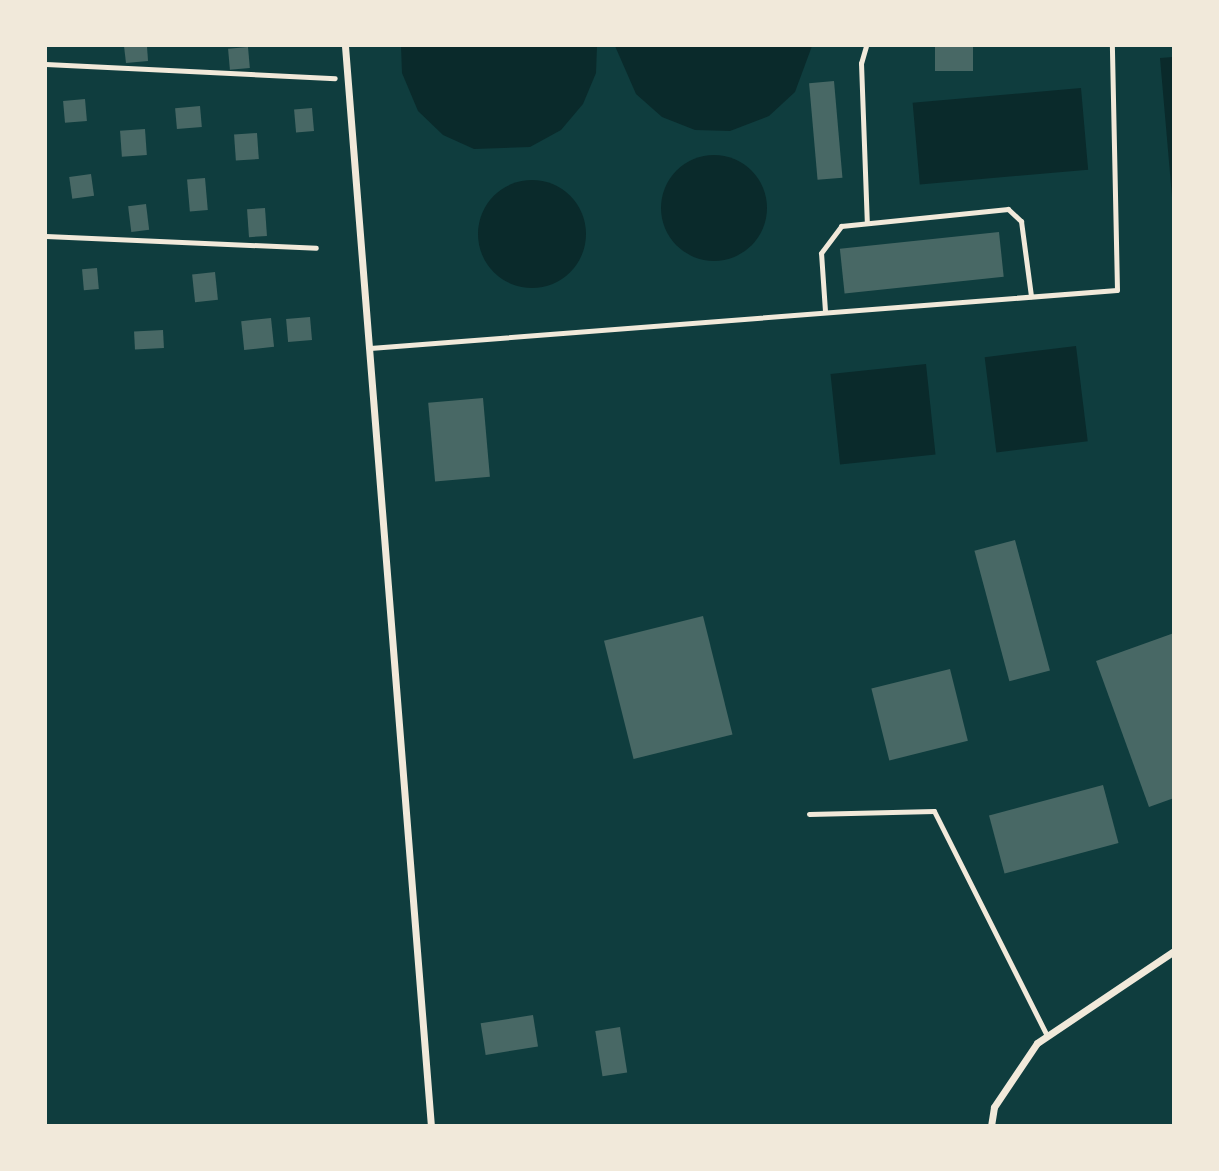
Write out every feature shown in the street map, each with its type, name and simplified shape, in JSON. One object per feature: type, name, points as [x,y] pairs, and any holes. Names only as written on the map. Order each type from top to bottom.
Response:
[{"type":"street","points":[[345,46],[431,1125]]},
{"type":"street","points":[[991,1125],[994,1107],[1047,1036],[1174,951]]},
{"type":"lane","points":[[866,46],[861,63],[867,223]]},
{"type":"lane","points":[[370,348],[1117,290],[1112,46]]},
{"type":"lane","points":[[825,311],[821,253],[827,238],[841,226],[1008,209],[1021,221],[1031,296]]},
{"type":"lane","points":[[809,814],[934,811],[1047,1036]]},
{"type":"path","points":[[46,64],[347,78]]},
{"type":"path","points":[[46,236],[316,248]]},
{"type":"water","points":[[401,46],[597,46],[596,73],[583,104],[561,130],[530,147],[474,149],[443,135],[418,111],[402,73]]},
{"type":"water","points":[[615,46],[812,46],[795,92],[769,116],[730,131],[695,130],[662,117],[636,94]]},
{"type":"water","points":[[1174,57],[1173,208],[1160,58]]},
{"type":"water","points":[[1081,88],[1088,170],[920,184],[913,103]]},
{"type":"water","points":[[714,155],[734,159],[751,171],[763,188],[767,208],[763,228],[751,245],[734,257],[714,261],[694,257],[677,245],[665,228],[661,208],[665,188],[677,171],[694,159]]},
{"type":"water","points":[[532,180],[553,184],[570,196],[582,213],[586,234],[582,255],[570,272],[553,284],[532,288],[511,284],[494,272],[482,255],[478,234],[482,213],[494,196],[511,184]]},
{"type":"water","points":[[1076,346],[1088,441],[996,452],[985,357]]},
{"type":"water","points":[[926,364],[936,455],[840,465],[831,374]]},
{"type":"building","points":[[124,46],[147,46],[148,61],[126,63]]},
{"type":"building","points":[[935,46],[973,46],[973,71],[935,71]]},
{"type":"building","points":[[248,47],[250,68],[230,70],[228,49]]},
{"type":"building","points":[[834,81],[842,178],[818,180],[809,83]]},
{"type":"building","points":[[85,99],[87,121],[65,123],[63,101]]},
{"type":"building","points":[[200,106],[202,127],[177,129],[175,108]]},
{"type":"building","points":[[312,108],[314,131],[296,132],[294,110]]},
{"type":"building","points":[[145,129],[147,155],[122,157],[120,131]]},
{"type":"building","points":[[257,133],[259,159],[236,161],[234,135]]},
{"type":"building","points":[[91,174],[94,196],[72,199],[69,177]]},
{"type":"building","points":[[205,178],[208,210],[190,211],[187,180]]},
{"type":"building","points":[[146,204],[149,230],[131,232],[128,206]]},
{"type":"building","points":[[265,208],[267,236],[249,237],[247,209]]},
{"type":"building","points":[[999,232],[1004,277],[845,293],[840,249]]},
{"type":"building","points":[[97,268],[99,289],[84,290],[82,269]]},
{"type":"building","points":[[215,272],[218,300],[195,302],[192,274]]},
{"type":"building","points":[[310,317],[312,340],[288,342],[286,319]]},
{"type":"building","points":[[271,318],[274,347],[244,350],[241,321]]},
{"type":"building","points":[[163,330],[164,348],[135,349],[134,332]]},
{"type":"building","points":[[483,398],[490,477],[435,481],[428,403]]},
{"type":"building","points":[[1015,540],[1050,670],[1009,681],[974,551]]},
{"type":"building","points":[[703,616],[733,734],[634,759],[604,641]]},
{"type":"building","points":[[1174,633],[1174,798],[1149,807],[1096,661]]},
{"type":"building","points":[[950,669],[968,741],[889,760],[871,689]]},
{"type":"building","points":[[1103,785],[1119,843],[1005,873],[989,816]]},
{"type":"building","points":[[533,1015],[538,1047],[486,1055],[481,1023]]},
{"type":"building","points":[[620,1027],[627,1072],[603,1076],[595,1031]]}]
